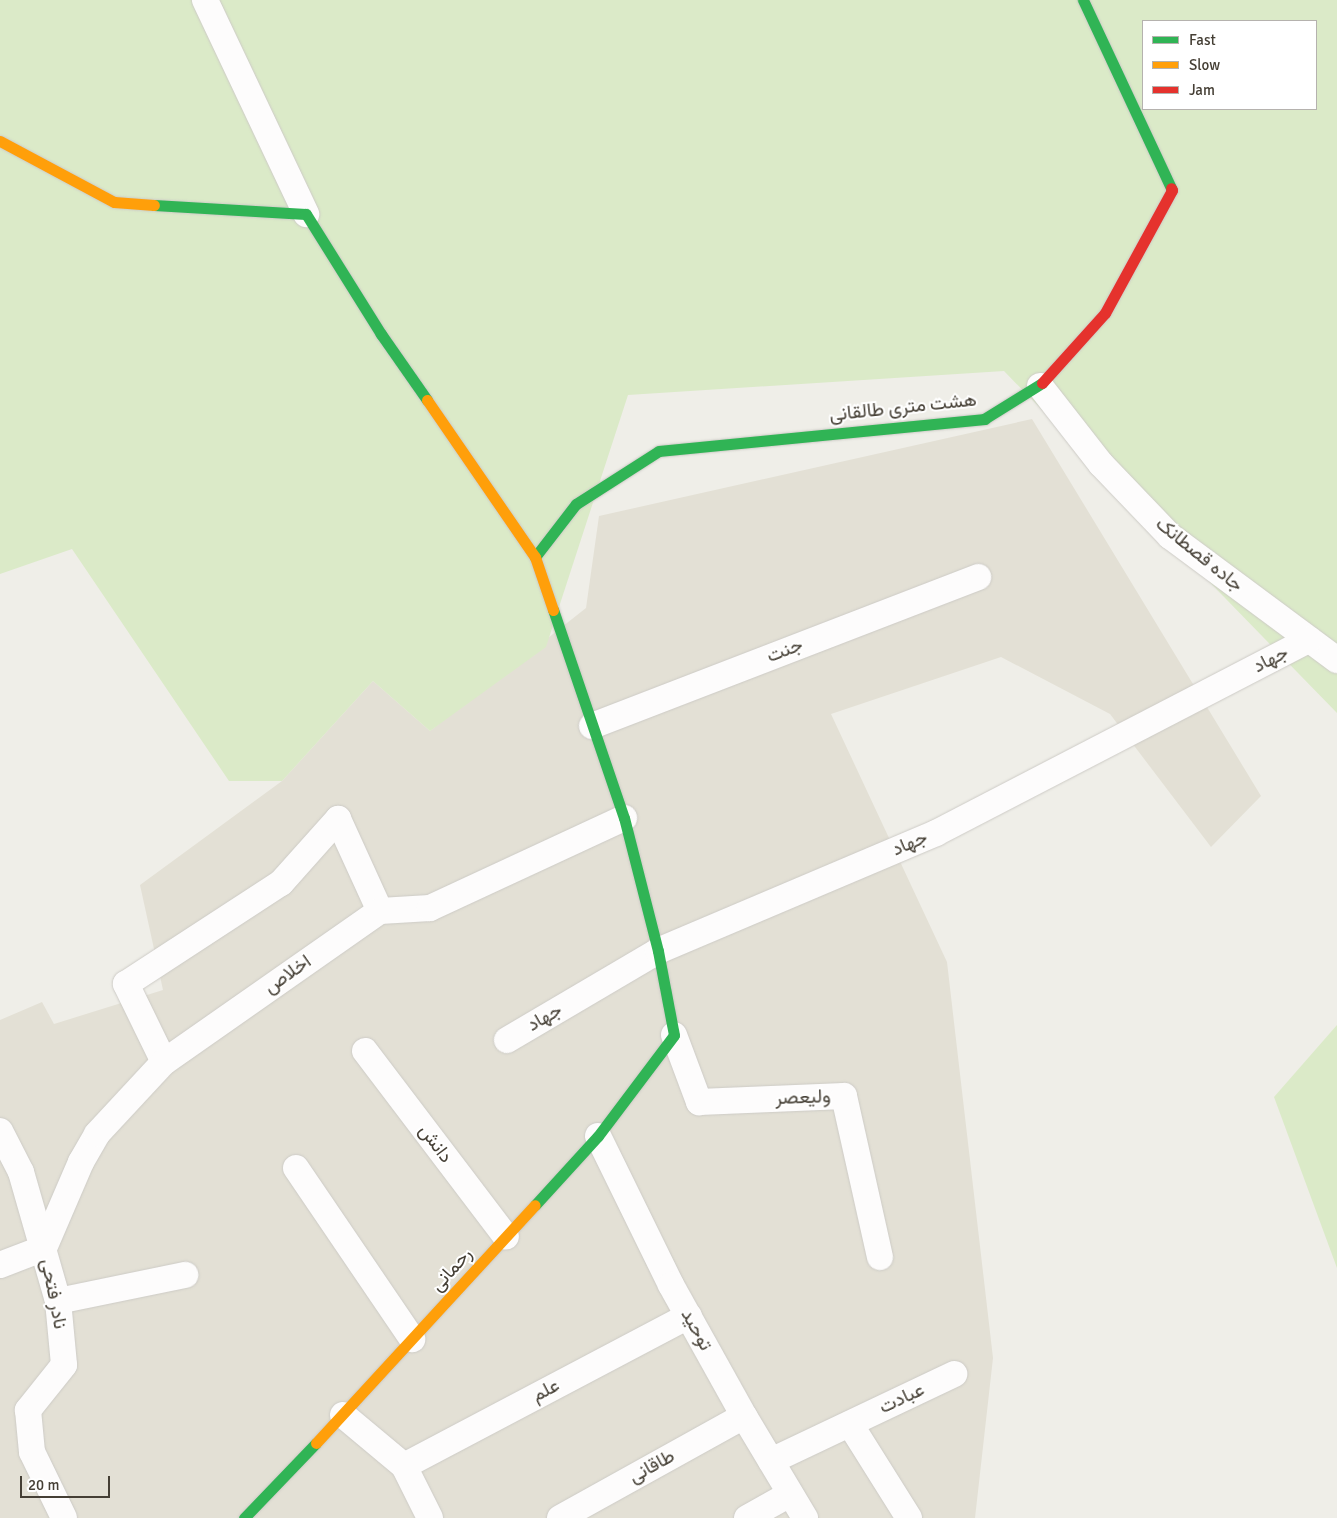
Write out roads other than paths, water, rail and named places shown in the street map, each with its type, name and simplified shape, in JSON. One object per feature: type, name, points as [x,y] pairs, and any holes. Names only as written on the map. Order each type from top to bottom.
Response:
[{"type":"street","points":[[205,0],[306,214],[381,334],[535,557],[624,818],[658,951],[674,1035]]},
{"type":"street","name":"هشت متری طالقانی","points":[[535,557],[576,504],[658,451],[984,419],[1040,386],[1105,313],[1172,190],[1083,0]]},
{"type":"street","points":[[0,141],[114,202],[306,214]]},
{"type":"street","name":"جاده قصطانک","points":[[1040,386],[1101,464],[1170,536],[1337,660]]},
{"type":"street","name":"جنت","points":[[592,726],[978,577]]},
{"type":"street","name":"جهاد","points":[[507,1040],[658,951],[936,833],[1309,640]]},
{"type":"street","points":[[164,1062],[126,984],[281,883],[338,819],[380,911],[430,908],[624,818]]},
{"type":"street","name":"اخلاص","points":[[44,1248],[81,1162],[97,1134],[164,1062],[380,911]]},
{"type":"street","name":"رحمانی","points":[[244,1518],[343,1415],[598,1136],[674,1035]]},
{"type":"street","name":"ولیعصر","points":[[674,1035],[699,1102],[844,1096],[880,1257]]},
{"type":"street","name":"دانش","points":[[365,1051],[506,1237]]},
{"type":"street","name":"نادر فتحی","points":[[0,1131],[21,1172],[58,1301],[64,1365],[28,1410],[32,1452],[64,1518]]},
{"type":"street","name":"توحید","points":[[598,1136],[689,1316],[744,1416],[805,1518]]},
{"type":"street","points":[[296,1168],[412,1340]]},
{"type":"street","points":[[0,1265],[44,1248]]},
{"type":"street","points":[[58,1301],[185,1275]]},
{"type":"street","name":"علم","points":[[404,1466],[689,1316]]},
{"type":"street","name":"عبادت","points":[[771,1461],[954,1374]]},
{"type":"street","points":[[343,1415],[404,1466],[430,1518]]},
{"type":"street","name":"طاقانی","points":[[560,1518],[744,1416]]},
{"type":"street","points":[[850,1424],[909,1518]]},
{"type":"street","points":[[747,1518],[790,1494]]}]
